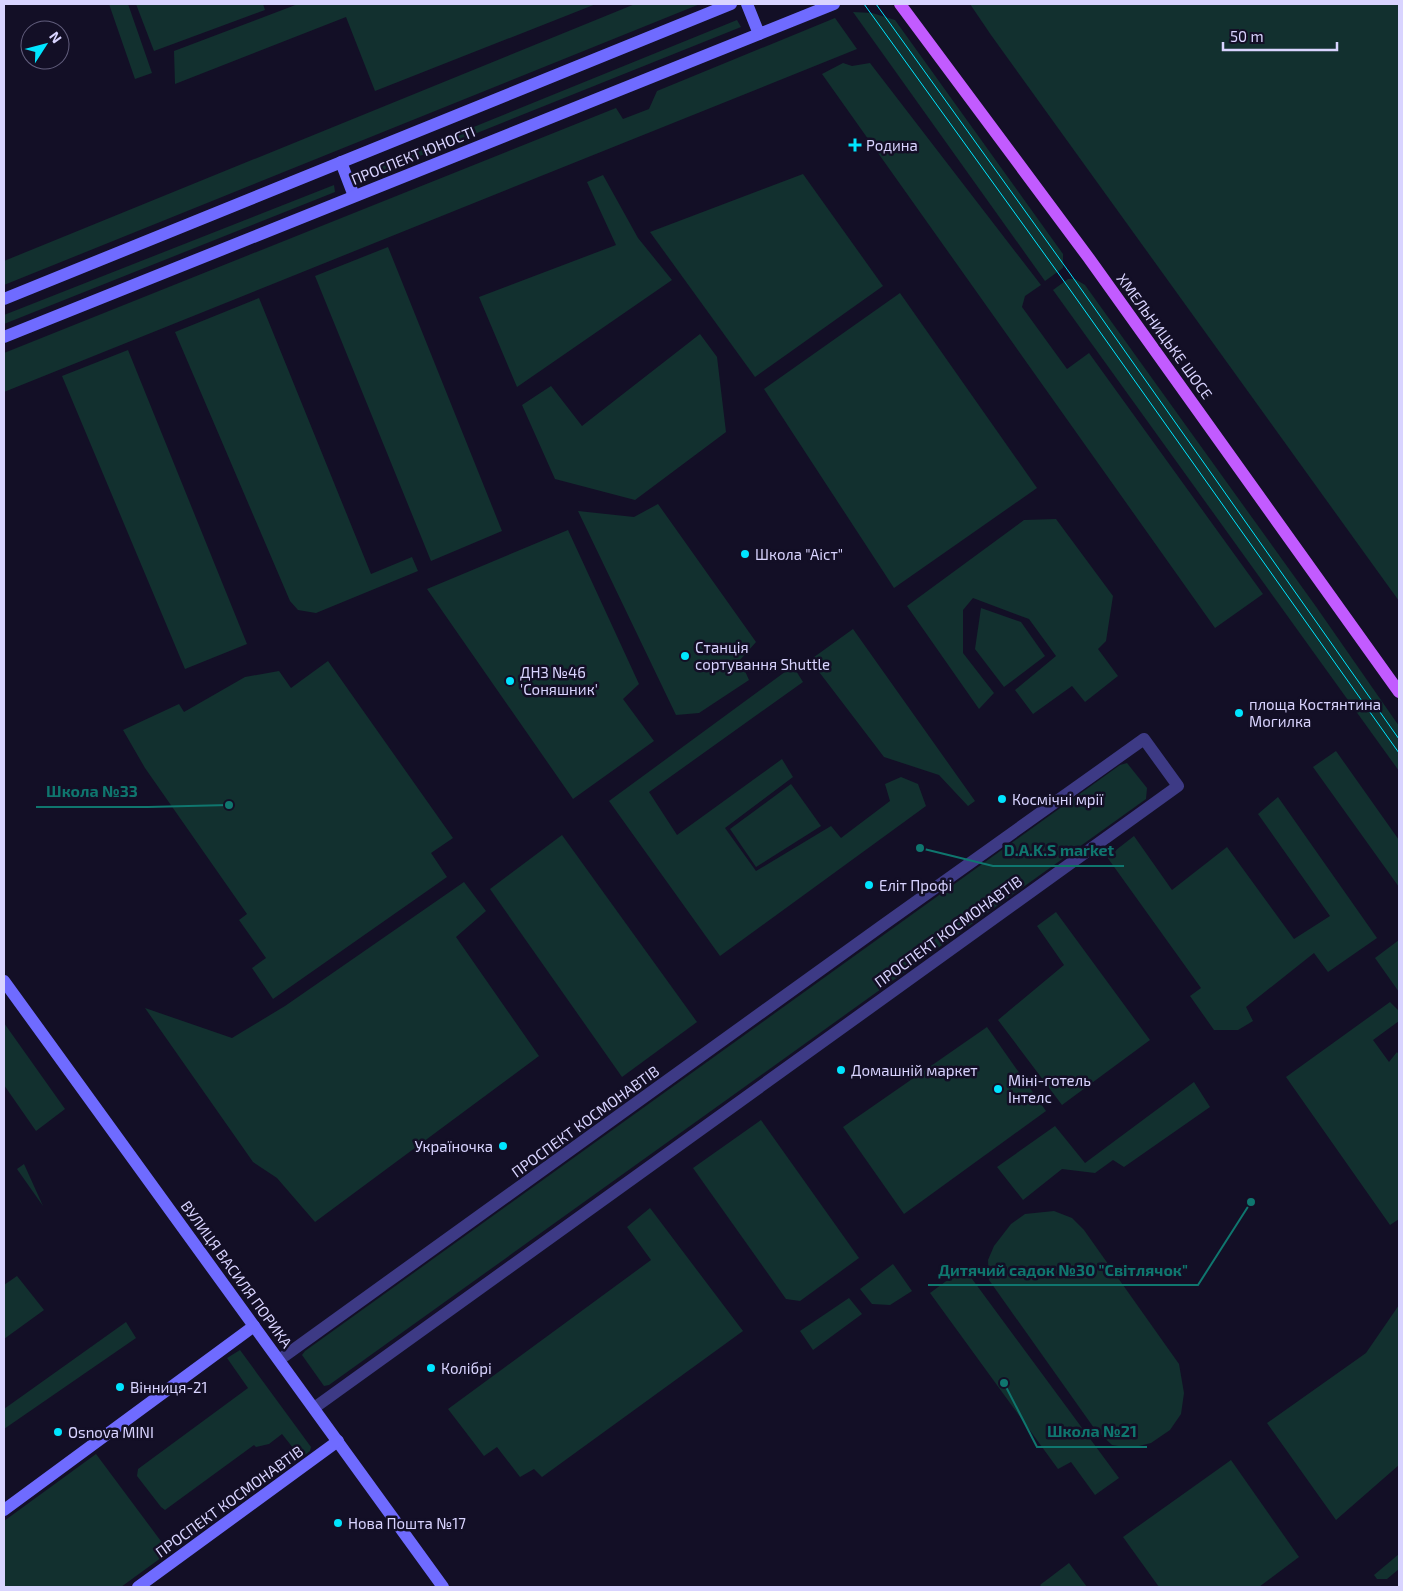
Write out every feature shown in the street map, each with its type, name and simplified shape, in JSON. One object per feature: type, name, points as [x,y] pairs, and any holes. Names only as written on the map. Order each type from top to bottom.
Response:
[{"type":"main road","name":"ПРОСПЕКТ ЮНОСТІ","points":[[4,299],[731,4]]},
{"type":"main road","points":[[747,4],[759,34]]},
{"type":"main road","name":"ПРОСПЕКТ ЮНОСТІ","points":[[4,337],[834,4]]},
{"type":"main road","name":"ХМЕЛЬНИЦЬКЕ ШОСЕ","points":[[900,4],[1088,257],[1399,692]]},
{"type":"main road","points":[[340,162],[354,196]]},
{"type":"main road","name":"ВУЛИЦЯ ВАСИЛЯ ПОРИКА","points":[[4,981],[443,1587]]},
{"type":"main road","points":[[4,1510],[254,1326]]},
{"type":"main road","name":"ПРОСПЕКТ КОСМОНАВТІВ","points":[[138,1587],[338,1442]]},
{"type":"street","name":"ПРОСПЕКТ КОСМОНАВТІВ","points":[[279,1360],[876,930],[1144,740],[1178,786],[314,1408]]},
{"type":"green space","points":[[109,4],[128,4],[152,73],[135,79]]},
{"type":"green space","points":[[136,4],[263,4],[265,10],[154,51]]},
{"type":"green space","points":[[298,4],[596,4],[375,91],[346,17],[175,84],[174,51]]},
{"type":"green space","points":[[635,4],[700,4],[4,285],[4,261]]},
{"type":"green space","points":[[970,4],[1399,4],[1399,601],[991,35]]},
{"type":"green space","points":[[853,12],[872,13],[895,20],[1063,254],[1063,268],[1045,281]]},
{"type":"green space","points":[[835,18],[857,49],[4,392],[4,353],[616,108],[623,119],[649,109],[657,91]]},
{"type":"green space","points":[[737,20],[741,27],[355,182],[353,176]]},
{"type":"green space","points":[[843,63],[852,66],[870,63],[1041,285],[1025,296],[1022,307],[1067,369],[1089,353],[1263,594],[1215,628],[822,74]]},
{"type":"green space","points":[[803,174],[883,286],[755,377],[650,232]]},
{"type":"green space","points":[[603,175],[638,238],[672,280],[517,387],[479,297],[616,245],[587,182]]},
{"type":"green space","points":[[334,185],[335,192],[4,324],[4,315]]},
{"type":"green space","points":[[388,247],[502,531],[431,561],[315,276]]},
{"type":"green space","points":[[1068,279],[1075,279],[1085,285],[1317,608],[1399,726],[1399,771],[1053,290]]},
{"type":"green space","points":[[900,293],[1037,488],[894,588],[764,389]]},
{"type":"green space","points":[[259,298],[371,574],[412,557],[418,571],[316,613],[298,610],[290,601],[175,332]]},
{"type":"green space","points":[[700,334],[717,357],[726,432],[635,500],[555,479],[522,405],[551,386],[582,426]]},
{"type":"green space","points":[[128,350],[247,644],[185,669],[62,376]]},
{"type":"green space","points":[[658,504],[756,642],[740,660],[749,680],[699,713],[676,715],[578,511],[634,517]]},
{"type":"green space","points":[[1056,519],[1113,596],[1106,641],[1098,649],[1118,676],[1085,702],[1072,686],[1033,714],[1015,690],[1056,656],[1029,619],[973,598],[963,610],[963,653],[994,693],[979,709],[907,606],[1024,520]]},
{"type":"green space","points":[[568,530],[639,684],[623,699],[654,741],[573,799],[427,589]]},
{"type":"green space","points":[[981,608],[1021,622],[1045,656],[1004,687],[975,649]]},
{"type":"green space","points":[[853,629],[975,801],[968,806],[939,775],[884,757],[810,660]]},
{"type":"green space","points":[[328,661],[453,838],[431,853],[447,877],[273,999],[252,968],[266,958],[239,920],[247,914],[145,768],[123,730],[179,704],[184,712],[245,677],[279,671],[291,688]]},
{"type":"green space","points":[[793,666],[803,682],[649,792],[677,835],[782,759],[793,777],[725,828],[756,871],[831,826],[841,838],[890,801],[885,784],[901,777],[918,784],[926,806],[720,956],[609,801]]},
{"type":"green space","points":[[1336,751],[1399,840],[1399,887],[1313,767]]},
{"type":"green space","points":[[1127,763],[1147,788],[1146,799],[329,1385],[324,1386],[302,1355],[305,1351],[1120,765]]},
{"type":"green space","points":[[791,784],[821,826],[756,867],[730,829]]},
{"type":"green space","points":[[1278,797],[1377,938],[1328,972],[1314,953],[1246,1007],[1253,1021],[1238,1030],[1214,1030],[1190,996],[1201,988],[1107,857],[1134,836],[1172,890],[1227,847],[1294,939],[1330,916],[1258,814]]},
{"type":"green space","points":[[562,835],[697,1022],[622,1077],[490,889]]},
{"type":"green space","points":[[464,882],[486,911],[456,937],[539,1056],[315,1222],[277,1178],[253,1162],[145,1008],[232,1038],[285,1006]]},
{"type":"green space","points":[[1056,912],[1150,1040],[1062,1105],[998,1020],[1064,965],[1037,926]]},
{"type":"green space","points":[[1399,940],[1399,992],[1375,958]]},
{"type":"green space","points":[[1390,1002],[1399,1011],[1399,1021],[1373,1040],[1389,1062],[1397,1052],[1399,1055],[1399,1219],[1390,1225],[1286,1077]]},
{"type":"green space","points":[[4,1023],[65,1109],[36,1131],[4,1085]]},
{"type":"green space","points":[[987,1027],[1046,1111],[904,1214],[843,1127]]},
{"type":"green space","points":[[1194,1082],[1210,1107],[1124,1167],[1113,1160],[1095,1173],[1062,1169],[1023,1200],[997,1167],[1055,1126],[1085,1163]]},
{"type":"green space","points":[[761,1120],[859,1258],[800,1301],[786,1299],[693,1168]]},
{"type":"green space","points":[[24,1164],[43,1206],[17,1169]]},
{"type":"green space","points":[[650,1208],[743,1331],[542,1477],[534,1469],[520,1477],[497,1447],[484,1456],[448,1409],[651,1260],[627,1227]]},
{"type":"green space","points":[[1054,1211],[1072,1218],[1084,1230],[1179,1364],[1184,1393],[1181,1414],[1170,1430],[1151,1443],[1131,1448],[1112,1445],[1094,1428],[989,1280],[988,1260],[994,1246],[1011,1224],[1025,1214]]},
{"type":"green space","points":[[893,1264],[912,1291],[890,1305],[872,1304],[860,1289]]},
{"type":"green space","points":[[964,1268],[1119,1478],[1095,1495],[1071,1462],[1058,1469],[930,1293]]},
{"type":"green space","points":[[17,1276],[44,1310],[4,1339],[4,1285]]},
{"type":"green space","points":[[849,1298],[862,1314],[813,1350],[800,1331]]},
{"type":"green space","points":[[1399,1305],[1399,1465],[1336,1520],[1267,1423],[1366,1353]]},
{"type":"green space","points":[[126,1322],[136,1338],[4,1429],[4,1409]]},
{"type":"green space","points":[[240,1350],[311,1447],[310,1451],[301,1458],[282,1434],[269,1444],[256,1447],[254,1445],[165,1510],[137,1476],[138,1469],[248,1388],[227,1358]]},
{"type":"green space","points":[[96,1454],[169,1552],[121,1587],[4,1587],[4,1521]]},
{"type":"green space","points":[[1231,1460],[1299,1557],[1259,1587],[1159,1587],[1123,1537]]},
{"type":"green space","points":[[1399,1554],[1399,1569],[1387,1579],[1377,1579],[1374,1575]]},
{"type":"green space","points":[[1069,1563],[1087,1587],[1042,1587],[1040,1585]]},
{"type":"tram line","points":[[864,4],[1061,277],[1399,753]]},
{"type":"tram line","points":[[876,4],[1069,272],[1399,739]]},
{"type":"place","name":"Родина","points":[[855,145]]},
{"type":"place","name":"Школа \"Аіст\"","points":[[745,554]]},
{"type":"place","name":"Станція сортування Shuttle","points":[[685,656]]},
{"type":"place","name":"ДНЗ №46 'Соняшник'","points":[[510,681]]},
{"type":"place","name":"площа Костянтина Могилка","points":[[1239,713]]},
{"type":"place","name":"Космічні мрії","points":[[1002,799]]},
{"type":"place","name":"Школа №33","points":[[229,805]]},
{"type":"place","name":"D.A.K.S market","points":[[920,848]]},
{"type":"place","name":"Еліт Профі","points":[[869,885]]},
{"type":"place","name":"Домашній маркет","points":[[841,1070]]},
{"type":"place","name":"Міні-готель Інтелс","points":[[998,1089]]},
{"type":"place","name":"Україночка","points":[[503,1146]]},
{"type":"place","name":"Дитячий садок №30 \"Світлячок\"","points":[[1251,1202]]},
{"type":"place","name":"Колібрі","points":[[431,1368]]},
{"type":"place","name":"Школа №21","points":[[1004,1383]]},
{"type":"place","name":"Вінниця-21","points":[[120,1387]]},
{"type":"place","name":"Osnova MINI","points":[[58,1432]]},
{"type":"place","name":"Нова Пошта №17","points":[[338,1523]]}]
